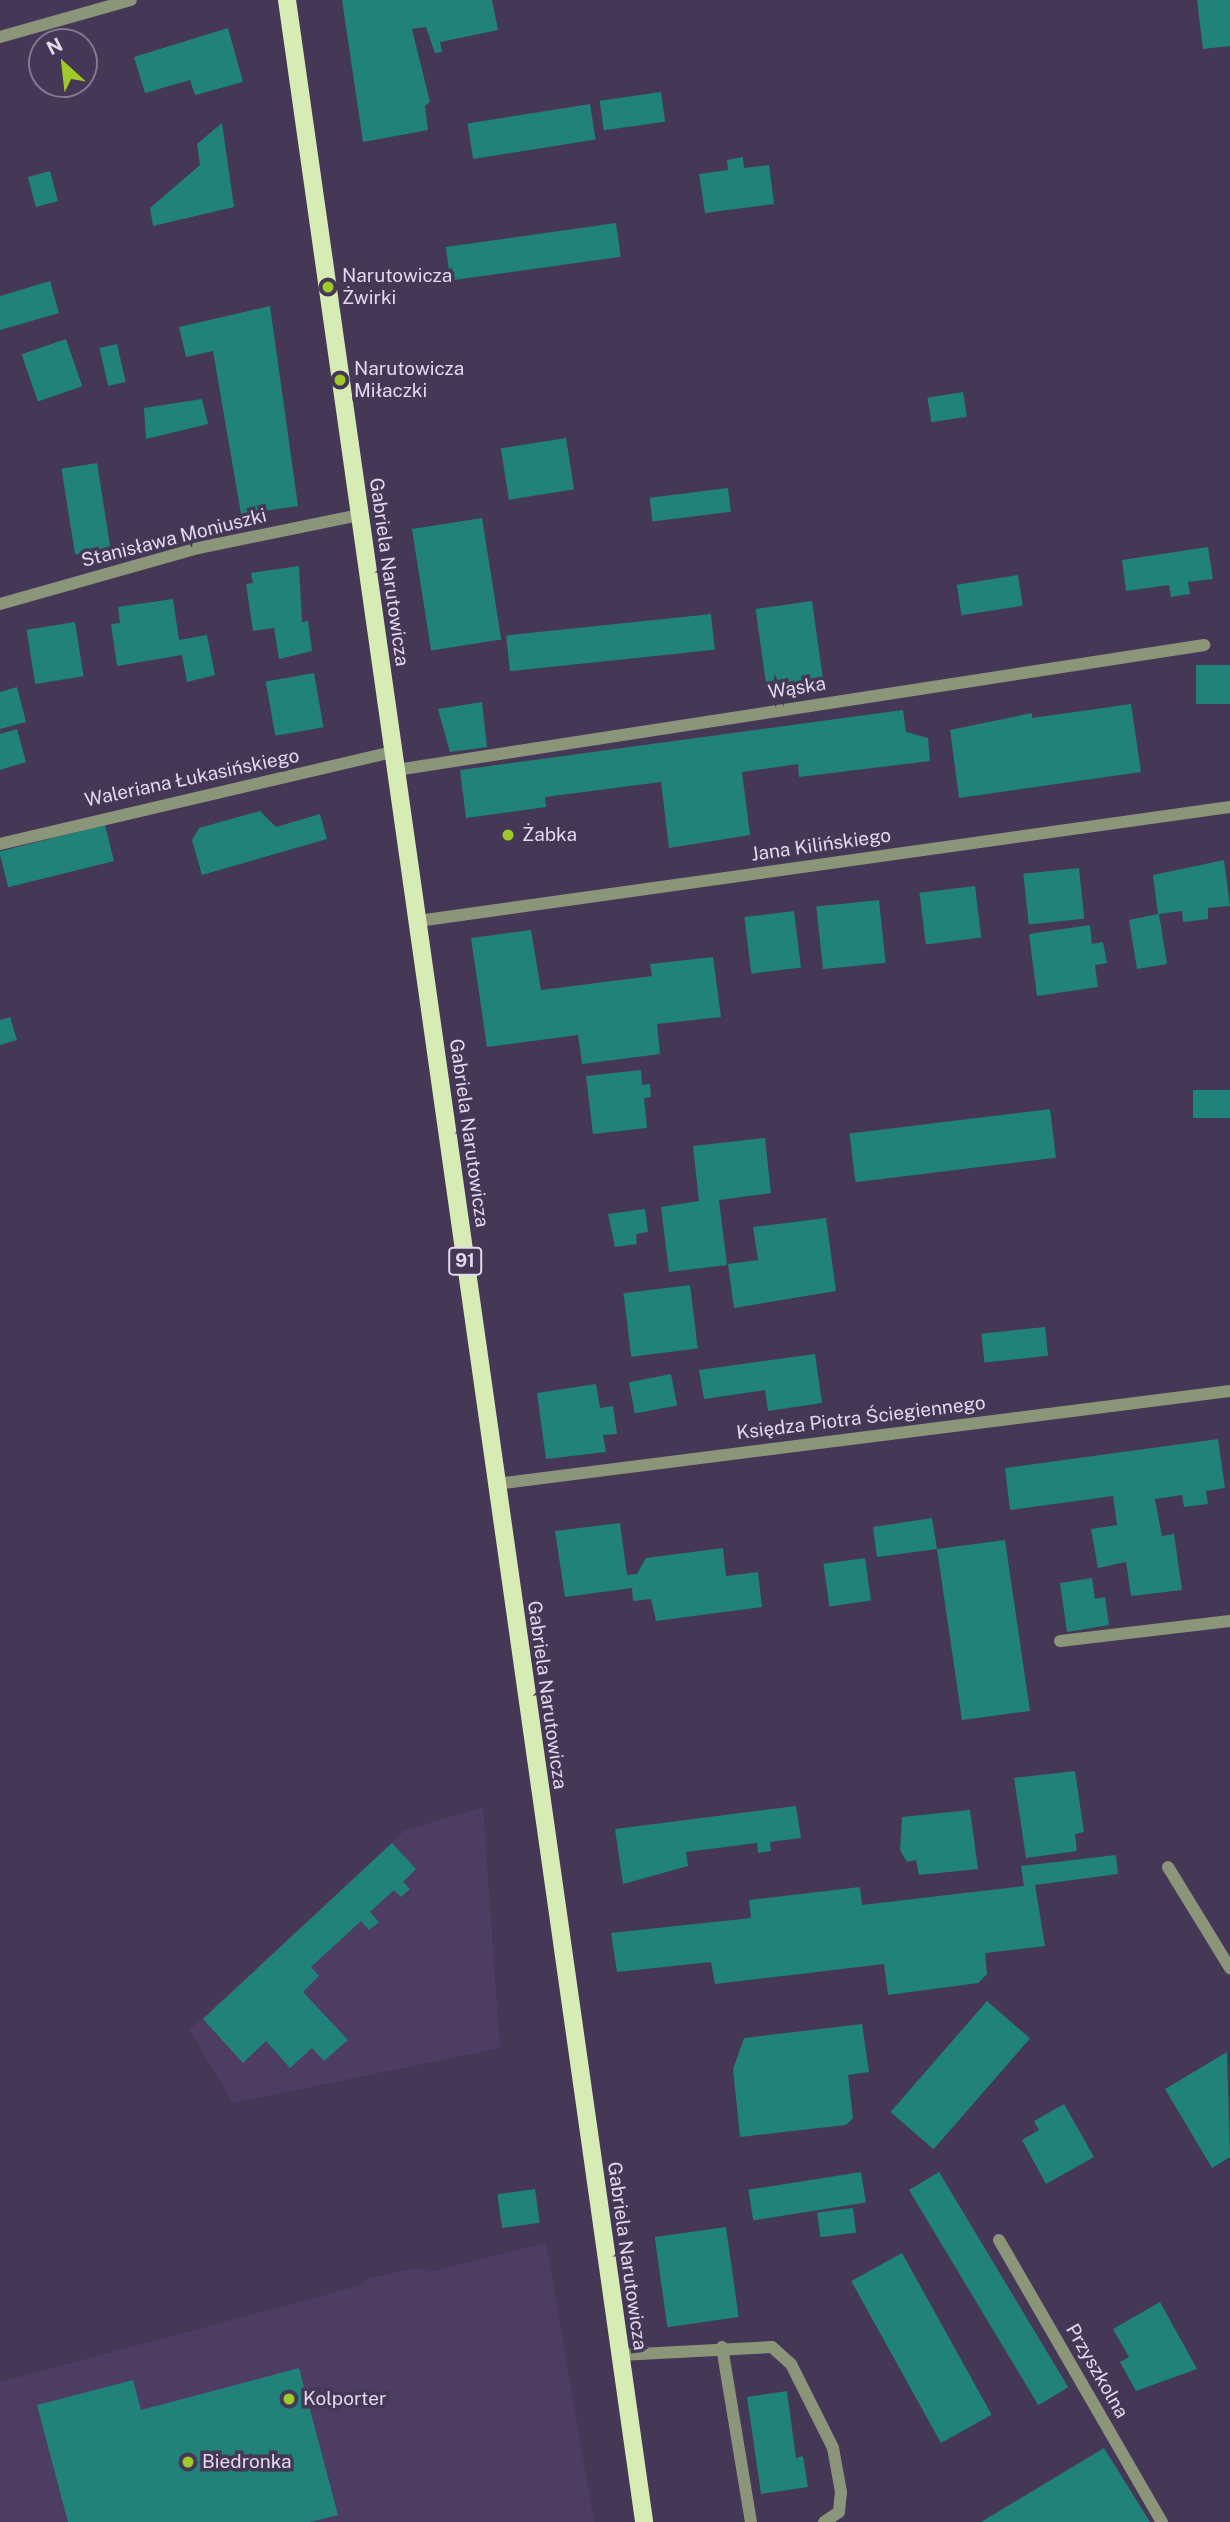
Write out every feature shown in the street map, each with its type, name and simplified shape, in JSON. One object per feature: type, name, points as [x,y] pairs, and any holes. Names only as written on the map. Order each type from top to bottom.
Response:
[{"type":"main road","name":"Gabriela Narutowicza","points":[[287,0],[643,2522]]},
{"type":"street","points":[[0,37],[131,0]]},
{"type":"street","name":"Stanisława Moniuszki","points":[[0,604],[198,548],[359,515]]},
{"type":"street","name":"Wąska","points":[[396,770],[1204,645]]},
{"type":"street","name":"Waleriana Łukasińskiego","points":[[0,844],[393,752]]},
{"type":"street","name":"Jana Kilińskiego","points":[[418,921],[1230,807]]},
{"type":"street","name":"Księdza Piotra Ściegiennego","points":[[496,1484],[1230,1391]]},
{"type":"street","points":[[1060,1641],[1230,1621]]},
{"type":"street","points":[[1168,1867],[1230,1968]]},
{"type":"street","name":"Przyszkolna","points":[[999,2240],[1162,2522]]},
{"type":"street","points":[[722,2347],[751,2522]]},
{"type":"street","points":[[620,2355],[722,2347],[772,2347],[790,2364],[833,2448],[841,2492],[839,2512],[824,2522]]},
{"type":"shaded area","points":[[483,1807],[500,2048],[233,2103],[189,2030],[404,1831]]},
{"type":"shaded area","points":[[546,2243],[594,2522],[0,2522],[0,2382],[359,2286],[370,2278],[417,2268],[430,2272]]},
{"type":"building","points":[[342,0],[492,0],[498,30],[440,42],[442,52],[435,53],[426,27],[412,29],[430,102],[425,106],[428,130],[363,142]]},
{"type":"building","points":[[1197,0],[1230,0],[1230,46],[1203,49]]},
{"type":"building","points":[[228,28],[243,82],[195,95],[190,80],[145,93],[134,57]]},
{"type":"building","points":[[661,92],[665,122],[604,130],[600,101]]},
{"type":"building","points":[[590,104],[596,140],[473,159],[468,123]]},
{"type":"building","points":[[222,123],[234,207],[153,226],[150,208],[200,165],[197,144]]},
{"type":"building","points":[[743,157],[744,168],[769,165],[774,204],[705,213],[699,174],[728,170],[727,160]]},
{"type":"building","points":[[50,171],[58,201],[36,207],[28,177]]},
{"type":"building","points":[[616,223],[621,257],[450,281],[446,247]]},
{"type":"building","points":[[50,281],[59,313],[0,330],[0,296]]},
{"type":"building","points":[[270,306],[298,506],[241,514],[213,351],[186,357],[179,327]]},
{"type":"building","points":[[66,339],[82,386],[38,402],[22,354]]},
{"type":"building","points":[[117,344],[126,382],[108,386],[99,348]]},
{"type":"building","points":[[963,392],[967,417],[931,422],[927,398]]},
{"type":"building","points":[[202,399],[208,424],[146,439],[144,408]]},
{"type":"building","points":[[566,438],[574,489],[509,500],[501,448]]},
{"type":"building","points":[[97,463],[111,549],[75,555],[61,469]]},
{"type":"building","points":[[728,488],[731,512],[653,521],[650,498]]},
{"type":"building","points":[[482,518],[501,639],[431,651],[412,529]]},
{"type":"building","points":[[1208,547],[1213,579],[1188,582],[1190,594],[1171,597],[1169,585],[1126,591],[1122,560]]},
{"type":"building","points":[[299,566],[302,622],[308,621],[312,651],[279,659],[274,628],[253,631],[246,584],[253,583],[251,573]]},
{"type":"building","points":[[1018,575],[1023,606],[962,615],[957,585]]},
{"type":"building","points":[[173,599],[179,640],[207,635],[215,675],[187,682],[182,655],[117,666],[111,624],[120,623],[118,607]]},
{"type":"building","points":[[812,601],[824,685],[767,693],[756,609]]},
{"type":"building","points":[[711,614],[715,650],[510,671],[506,636]]},
{"type":"building","points":[[75,622],[84,676],[35,684],[27,630]]},
{"type":"building","points":[[1196,665],[1230,665],[1230,704],[1196,704]]},
{"type":"building","points":[[314,673],[324,727],[275,736],[266,682]]},
{"type":"building","points":[[17,687],[26,722],[0,729],[0,692]]},
{"type":"building","points":[[482,702],[487,747],[450,752],[438,709]]},
{"type":"building","points":[[1131,704],[1141,772],[959,798],[950,730],[1032,713],[1032,718]]},
{"type":"building","points":[[903,710],[906,732],[928,738],[930,761],[799,777],[798,764],[742,772],[750,835],[669,848],[661,782],[545,797],[546,807],[466,818],[460,770]]},
{"type":"building","points":[[17,729],[26,762],[0,770],[0,734]]},
{"type":"building","points":[[260,811],[276,827],[320,814],[327,839],[202,875],[192,840],[199,828]]},
{"type":"building","points":[[105,825],[114,861],[8,887],[0,851]]},
{"type":"building","points":[[1224,860],[1230,906],[1208,908],[1208,919],[1183,922],[1182,911],[1159,914],[1167,964],[1137,969],[1129,920],[1158,914],[1153,875]]},
{"type":"building","points":[[1079,868],[1084,919],[1029,925],[1023,874]]},
{"type":"building","points":[[975,886],[981,938],[926,944],[919,893]]},
{"type":"building","points":[[879,900],[886,963],[823,969],[816,907]]},
{"type":"building","points":[[794,911],[801,968],[751,974],[744,917]]},
{"type":"building","points":[[1090,925],[1092,944],[1103,942],[1107,963],[1095,965],[1098,987],[1037,996],[1029,934]]},
{"type":"building","points":[[531,930],[541,990],[652,976],[650,964],[713,957],[721,1017],[657,1024],[660,1054],[582,1064],[578,1035],[487,1047],[471,938]]},
{"type":"building","points":[[10,1017],[17,1040],[0,1045],[0,1020]]},
{"type":"building","points":[[641,1070],[642,1085],[650,1084],[651,1097],[644,1098],[647,1128],[593,1134],[586,1076]]},
{"type":"building","points":[[1193,1090],[1230,1090],[1230,1118],[1193,1118]]},
{"type":"building","points":[[1050,1109],[1056,1158],[855,1182],[850,1134]]},
{"type":"building","points":[[765,1138],[771,1193],[719,1200],[727,1265],[669,1272],[661,1207],[699,1201],[693,1146]]},
{"type":"building","points":[[645,1209],[648,1232],[636,1234],[637,1244],[615,1247],[608,1214]]},
{"type":"building","points":[[826,1218],[836,1291],[734,1308],[728,1264],[758,1260],[753,1227]]},
{"type":"building","points":[[690,1285],[698,1349],[631,1357],[623,1293]]},
{"type":"building","points":[[1045,1327],[1048,1356],[984,1363],[981,1334]]},
{"type":"building","points":[[815,1354],[822,1403],[768,1411],[765,1390],[704,1399],[699,1370]]},
{"type":"building","points":[[671,1374],[677,1405],[635,1414],[629,1382]]},
{"type":"building","points":[[596,1384],[600,1408],[613,1406],[617,1434],[603,1435],[606,1452],[546,1459],[537,1393]]},
{"type":"building","points":[[1218,1439],[1225,1488],[1206,1491],[1208,1504],[1184,1507],[1182,1495],[1155,1499],[1162,1536],[1174,1534],[1182,1590],[1131,1596],[1126,1562],[1098,1568],[1091,1529],[1117,1525],[1113,1496],[1010,1510],[1005,1468]]},
{"type":"building","points":[[932,1518],[937,1549],[877,1557],[873,1527]]},
{"type":"building","points":[[620,1523],[627,1575],[637,1574],[646,1558],[723,1548],[726,1576],[758,1572],[762,1607],[656,1621],[651,1599],[633,1601],[632,1588],[565,1597],[555,1531]]},
{"type":"building","points":[[1005,1540],[1030,1711],[962,1720],[937,1549]]},
{"type":"building","points":[[865,1558],[871,1601],[829,1606],[823,1564]]},
{"type":"building","points":[[1092,1578],[1095,1599],[1105,1597],[1109,1625],[1067,1632],[1060,1583]]},
{"type":"building","points":[[1075,1771],[1084,1832],[1075,1834],[1077,1851],[1026,1858],[1014,1778]]},
{"type":"building","points":[[796,1806],[801,1838],[770,1842],[771,1851],[758,1853],[757,1843],[686,1852],[688,1866],[623,1884],[615,1829]]},
{"type":"building","points":[[970,1810],[978,1869],[919,1875],[916,1860],[907,1862],[900,1850],[902,1817]]},
{"type":"building","points":[[392,1843],[416,1869],[403,1882],[410,1889],[401,1897],[394,1890],[370,1912],[379,1922],[369,1930],[361,1921],[311,1967],[319,1976],[303,1992],[348,2040],[324,2061],[312,2048],[290,2068],[266,2041],[243,2063],[203,2019]]},
{"type":"building","points":[[1116,1855],[1118,1874],[1035,1885],[1045,1946],[985,1953],[987,1974],[978,1983],[888,1995],[884,1964],[715,1984],[711,1962],[617,1972],[611,1933],[751,1918],[749,1900],[860,1887],[862,1905],[1024,1886],[1021,1866]]},
{"type":"building","points":[[987,2001],[1030,2038],[934,2149],[891,2112]]},
{"type":"building","points":[[862,2024],[869,2072],[848,2075],[853,2118],[846,2125],[740,2137],[733,2069],[744,2038]]},
{"type":"building","points":[[1227,2052],[1230,2157],[1212,2168],[1165,2089]]},
{"type":"building","points":[[1064,2104],[1094,2157],[1046,2184],[1022,2140],[1039,2130],[1034,2121]]},
{"type":"building","points":[[861,2172],[866,2203],[753,2220],[748,2190]]},
{"type":"building","points":[[939,2172],[1068,2387],[1038,2405],[909,2190]]},
{"type":"building","points":[[535,2189],[540,2223],[502,2228],[497,2194]]},
{"type":"building","points":[[853,2208],[856,2233],[820,2237],[817,2212]]},
{"type":"building","points":[[726,2227],[739,2317],[667,2327],[655,2237]]},
{"type":"building","points":[[902,2253],[992,2415],[941,2443],[851,2281]]},
{"type":"building","points":[[1160,2302],[1197,2369],[1136,2391],[1120,2362],[1129,2357],[1113,2329]]},
{"type":"building","name":"Biedronka","points":[[299,2368],[338,2515],[310,2522],[68,2522],[37,2405],[133,2380],[141,2410]]},
{"type":"building","points":[[787,2391],[796,2458],[803,2456],[808,2487],[761,2494],[747,2397]]},
{"type":"building","points":[[1104,2448],[1150,2522],[981,2522],[1074,2466]]},
{"type":"place","name":"Narutowicza Żwirki","points":[[328,287]]},
{"type":"place","name":"Narutowicza Miłaczki","points":[[340,380]]},
{"type":"place","name":"Żabka","points":[[508,835]]},
{"type":"place","name":"Kolporter","points":[[289,2399]]},
{"type":"place","name":"Biedronka","points":[[188,2462]]}]
